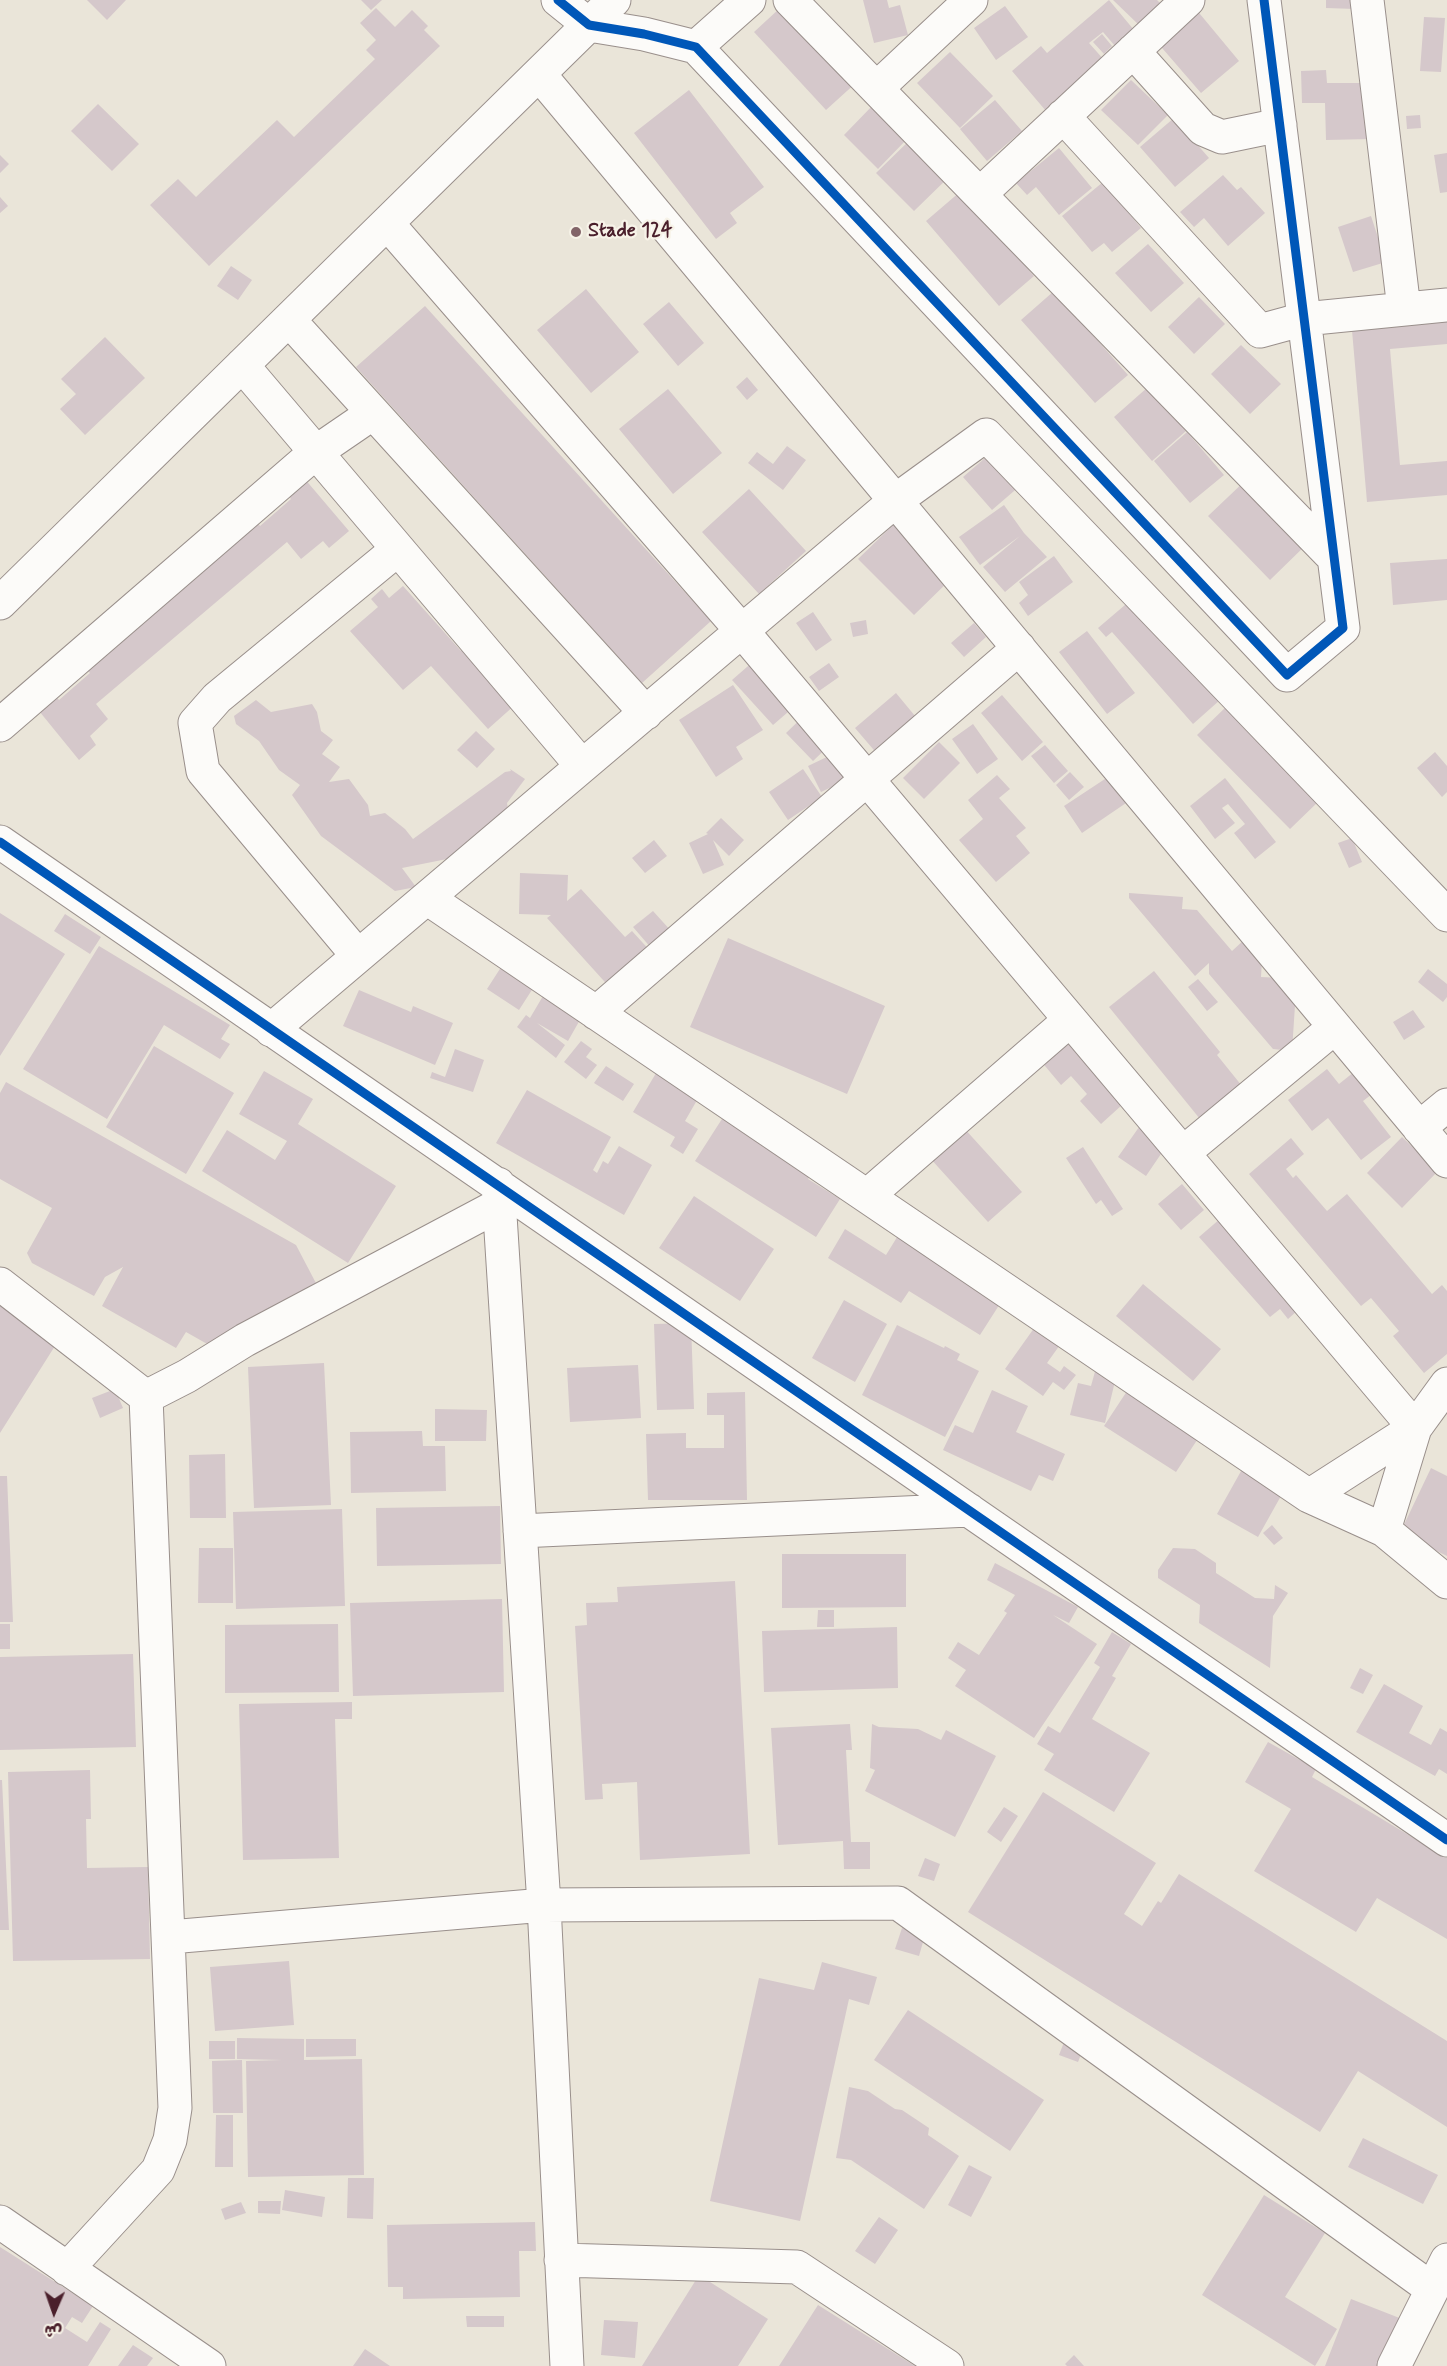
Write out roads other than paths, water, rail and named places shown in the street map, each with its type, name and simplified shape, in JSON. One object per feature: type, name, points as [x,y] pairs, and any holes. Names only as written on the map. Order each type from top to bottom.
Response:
[{"type":"street","points":[[558,0],[589,25],[696,46],[1287,675],[1343,627],[1264,0]]},
{"type":"street","points":[[0,603],[614,0]]},
{"type":"street","points":[[696,46],[749,0]]},
{"type":"street","points":[[790,0],[1335,558]]},
{"type":"street","points":[[877,88],[971,0]]},
{"type":"street","points":[[980,194],[1188,0]]},
{"type":"street","points":[[1367,0],[1404,309]]},
{"type":"street","points":[[1133,51],[1203,129],[1210,133],[1222,137],[1280,125]]},
{"type":"street","points":[[539,74],[1447,1161]]},
{"type":"street","points":[[1063,116],[1260,331],[1304,319],[1447,305]]},
{"type":"street","points":[[387,223],[742,631],[1415,1428]]},
{"type":"street","points":[[289,320],[646,713]]},
{"type":"street","points":[[242,365],[582,766]]},
{"type":"street","points":[[0,725],[316,452],[373,413]]},
{"type":"street","points":[[271,1030],[896,501],[986,435],[1447,915]]},
{"type":"street","points":[[358,956],[202,771],[195,723],[217,698],[398,549]]},
{"type":"street","points":[[596,1013],[1019,648]]},
{"type":"street","points":[[0,842],[271,1030],[498,1194],[969,1510],[1447,1840]]},
{"type":"street","points":[[427,898],[1309,1496],[1384,1530],[1447,1582]]},
{"type":"street","points":[[867,1196],[1070,1020]]},
{"type":"street","points":[[1183,1153],[1335,1027]]},
{"type":"street","points":[[1419,1128],[1447,1105]]},
{"type":"street","points":[[146,1397],[187,1376],[498,1194]]},
{"type":"street","points":[[498,1194],[544,1905],[567,2366]]},
{"type":"street","points":[[0,1284],[146,1397],[170,1937],[175,2108],[170,2140],[158,2170],[67,2269]]},
{"type":"street","points":[[1384,1530],[1415,1428],[1447,1384]]},
{"type":"street","points":[[1309,1496],[1415,1428]]},
{"type":"street","points":[[520,1531],[969,1510]]},
{"type":"street","points":[[170,1937],[544,1905],[898,1903],[1432,2289]]},
{"type":"street","points":[[0,2222],[209,2366]]},
{"type":"street","points":[[561,2260],[797,2267],[947,2366]]},
{"type":"street","points":[[1394,2366],[1447,2260]]},
{"type":"place","name":"Stade 124","points":[[576,232]]}]
